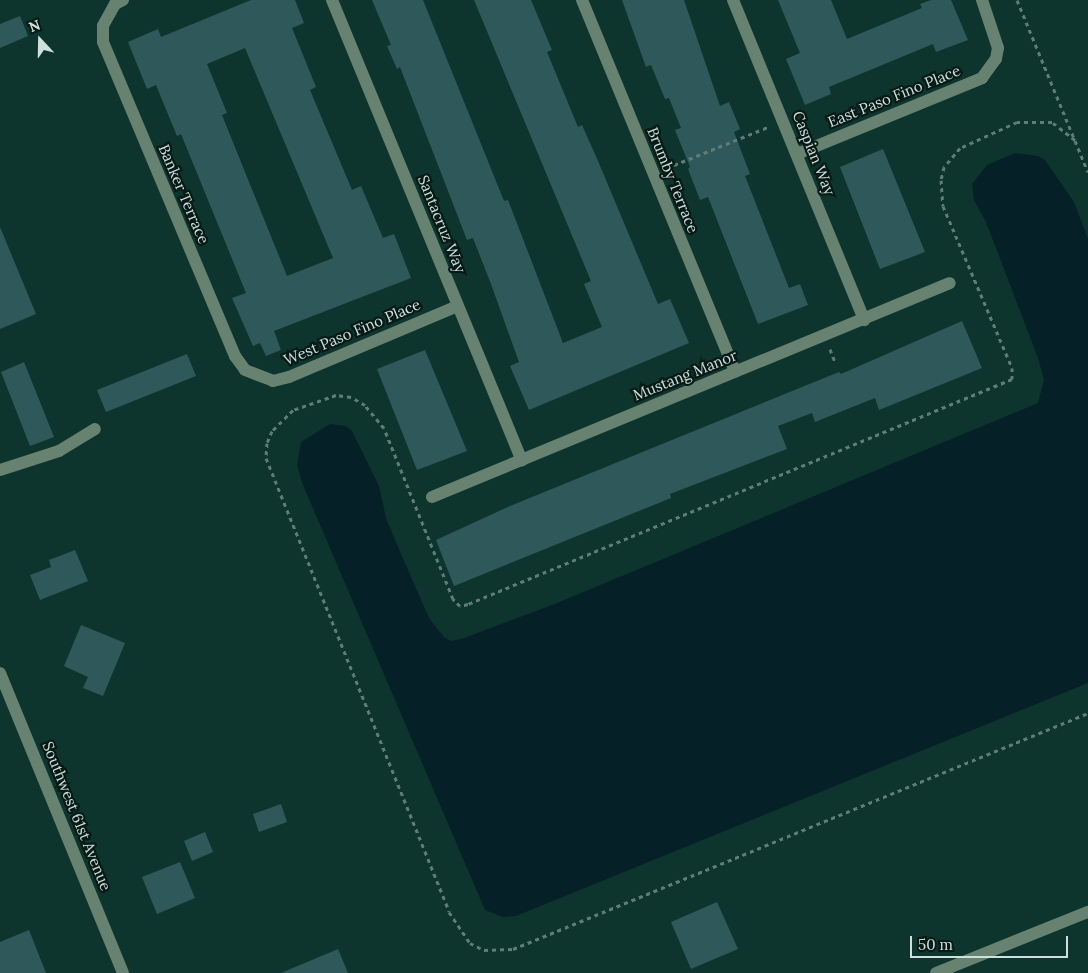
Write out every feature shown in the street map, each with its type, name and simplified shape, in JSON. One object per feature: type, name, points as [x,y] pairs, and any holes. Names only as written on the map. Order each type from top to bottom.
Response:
[{"type":"street","name":"Banker Terrace","points":[[123,0],[109,14],[103,26],[104,42],[115,73],[235,356],[245,370],[257,376]]},
{"type":"street","name":"Santacruz Way","points":[[332,0],[522,460]]},
{"type":"street","name":"Brumby Terrace","points":[[582,0],[735,372]]},
{"type":"street","name":"Caspian Way","points":[[732,0],[864,320]]},
{"type":"street","name":"East Paso Fino Place","points":[[797,154],[982,78],[996,59],[996,38],[982,0]]},
{"type":"street","name":"Mustang Manor","points":[[432,497],[950,283]]},
{"type":"street","name":"West Paso Fino Place","points":[[257,376],[273,380],[289,377],[458,306]]},
{"type":"street","points":[[0,470],[59,451],[95,429]]},
{"type":"street","name":"Southwest 61st Avenue","points":[[0,672],[123,973]]},
{"type":"street","points":[[936,973],[1088,912]]},
{"type":"path","points":[[1018,0],[1088,172]]},
{"type":"path","points":[[1075,140],[1052,122],[1017,122],[960,148],[944,167],[941,180],[943,206],[1012,368],[1012,380],[468,604],[460,606],[453,599],[384,428],[365,405],[351,397],[336,395],[292,410],[272,431],[267,443],[266,458],[271,476],[449,912],[470,942],[484,950],[512,949],[1088,713]]},
{"type":"path","points":[[674,165],[770,126]]},
{"type":"path","points":[[828,344],[835,362]]},
{"type":"water","points":[[1015,153],[1038,156],[1045,160],[1074,202],[1088,239],[1088,683],[516,916],[503,917],[485,910],[303,485],[297,466],[301,442],[330,424],[346,426],[352,431],[379,486],[386,518],[429,618],[444,637],[451,641],[461,639],[557,603],[1038,403],[1044,380],[1038,358],[986,222],[974,200],[972,184],[987,165]]},
{"type":"building","points":[[251,0],[295,0],[304,23],[292,28],[316,87],[310,90],[352,190],[361,186],[383,238],[394,234],[411,278],[274,331],[281,350],[266,356],[260,343],[253,346],[232,298],[246,293],[181,134],[177,136],[156,85],[147,89],[128,42],[158,29],[161,37]],"holes":[[[245,48],[333,258],[287,276],[222,115],[227,113],[207,64]]]},
{"type":"building","points":[[372,0],[423,0],[504,201],[508,200],[563,343],[602,327],[584,284],[591,281],[474,0],[531,0],[552,50],[547,52],[578,127],[582,125],[658,304],[670,299],[689,343],[529,410],[510,366],[519,362],[491,284],[473,238],[467,240],[400,67],[397,69],[387,46],[391,45]]},
{"type":"building","points":[[622,0],[684,0],[720,106],[729,102],[740,129],[734,132],[750,174],[745,176],[789,288],[800,284],[808,305],[758,324],[708,197],[700,200],[688,169],[690,167],[675,130],[681,128],[669,98],[665,99],[651,65],[646,67]]},
{"type":"building","points":[[778,0],[831,0],[847,39],[922,8],[920,4],[931,0],[951,0],[968,40],[936,52],[933,44],[829,87],[831,94],[805,105],[786,59],[800,53]]},
{"type":"building","points":[[20,16],[28,36],[0,48],[0,24]]},
{"type":"building","points":[[883,149],[925,252],[880,269],[840,167]]},
{"type":"building","points":[[0,227],[36,314],[0,329]]},
{"type":"building","points":[[962,321],[982,368],[879,410],[875,398],[815,422],[812,413],[778,426],[787,449],[670,494],[671,498],[454,586],[436,540],[510,506],[839,372],[841,374]]},
{"type":"building","points":[[425,350],[467,451],[417,470],[377,369]]},
{"type":"building","points":[[187,354],[196,376],[106,412],[97,390]]},
{"type":"building","points":[[24,362],[54,437],[30,446],[1,372]]},
{"type":"building","points":[[75,550],[88,581],[40,600],[30,575],[51,567],[49,560]]},
{"type":"building","points":[[81,625],[125,643],[103,696],[83,688],[88,677],[64,666]]},
{"type":"building","points":[[281,804],[287,822],[259,832],[253,814]]},
{"type":"building","points":[[205,832],[213,852],[192,861],[184,841]]},
{"type":"building","points":[[180,862],[195,898],[157,914],[142,877]]},
{"type":"building","points":[[717,902],[738,949],[691,969],[671,922]]},
{"type":"building","points":[[29,930],[46,973],[0,973],[0,942]]},
{"type":"building","points":[[338,949],[348,973],[281,973]]}]
